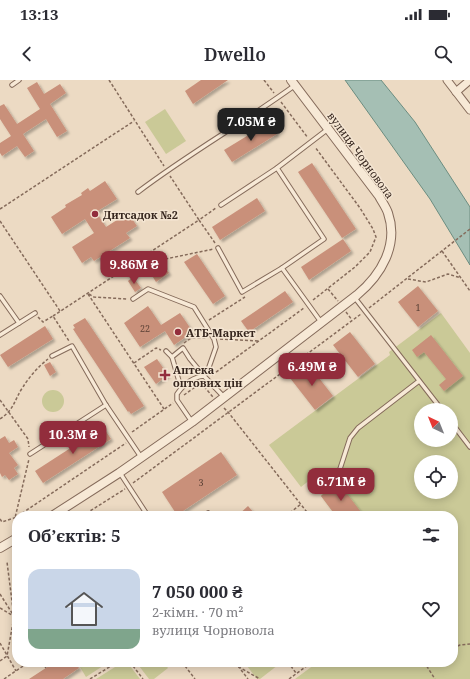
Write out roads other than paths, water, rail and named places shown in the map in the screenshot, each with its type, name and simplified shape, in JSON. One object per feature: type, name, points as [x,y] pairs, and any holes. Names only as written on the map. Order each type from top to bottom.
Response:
[{"type":"street","points":[[447,80],[470,110]]},
{"type":"street","points":[[456,92],[470,80]]},
{"type":"street","name":"вулиця Чорновола","points":[[60,511],[119,473],[192,422],[355,297],[374,279],[380,269],[391,244],[391,229],[388,213],[379,196],[293,83]]},
{"type":"street","points":[[0,547],[12,541]]},
{"type":"lane","points":[[12,85],[20,80]]},
{"type":"lane","points":[[138,192],[167,170],[278,98],[293,83]]},
{"type":"lane","points":[[221,205],[277,168],[328,129]]},
{"type":"lane","points":[[218,248],[242,292],[282,268],[324,239],[277,168]]},
{"type":"lane","points":[[282,268],[322,323]]},
{"type":"lane","points":[[133,299],[148,289],[194,307],[214,339],[216,347],[206,377]]},
{"type":"lane","points":[[0,296],[19,323]]},
{"type":"lane","points":[[355,297],[436,403]]},
{"type":"lane","points":[[0,336],[35,313]]},
{"type":"lane","points":[[52,356],[72,346],[106,405],[141,458]]},
{"type":"lane","points":[[172,357],[182,348],[224,397]]},
{"type":"lane","points":[[166,351],[172,357],[181,388]]},
{"type":"lane","points":[[192,422],[177,400],[177,394],[181,388],[196,377],[206,377]]},
{"type":"lane","points":[[338,475],[350,438],[358,428],[419,381]]},
{"type":"lane","points":[[30,454],[106,405]]},
{"type":"lane","points":[[458,431],[470,447]]},
{"type":"lane","points":[[119,473],[145,511]]},
{"type":"place","name":"Дитсадок №2","points":[[95,214]]},
{"type":"place","name":"АТБ-Маркет","points":[[178,332]]},
{"type":"place","name":"Аптека оптових цін","points":[[165,375]]}]
